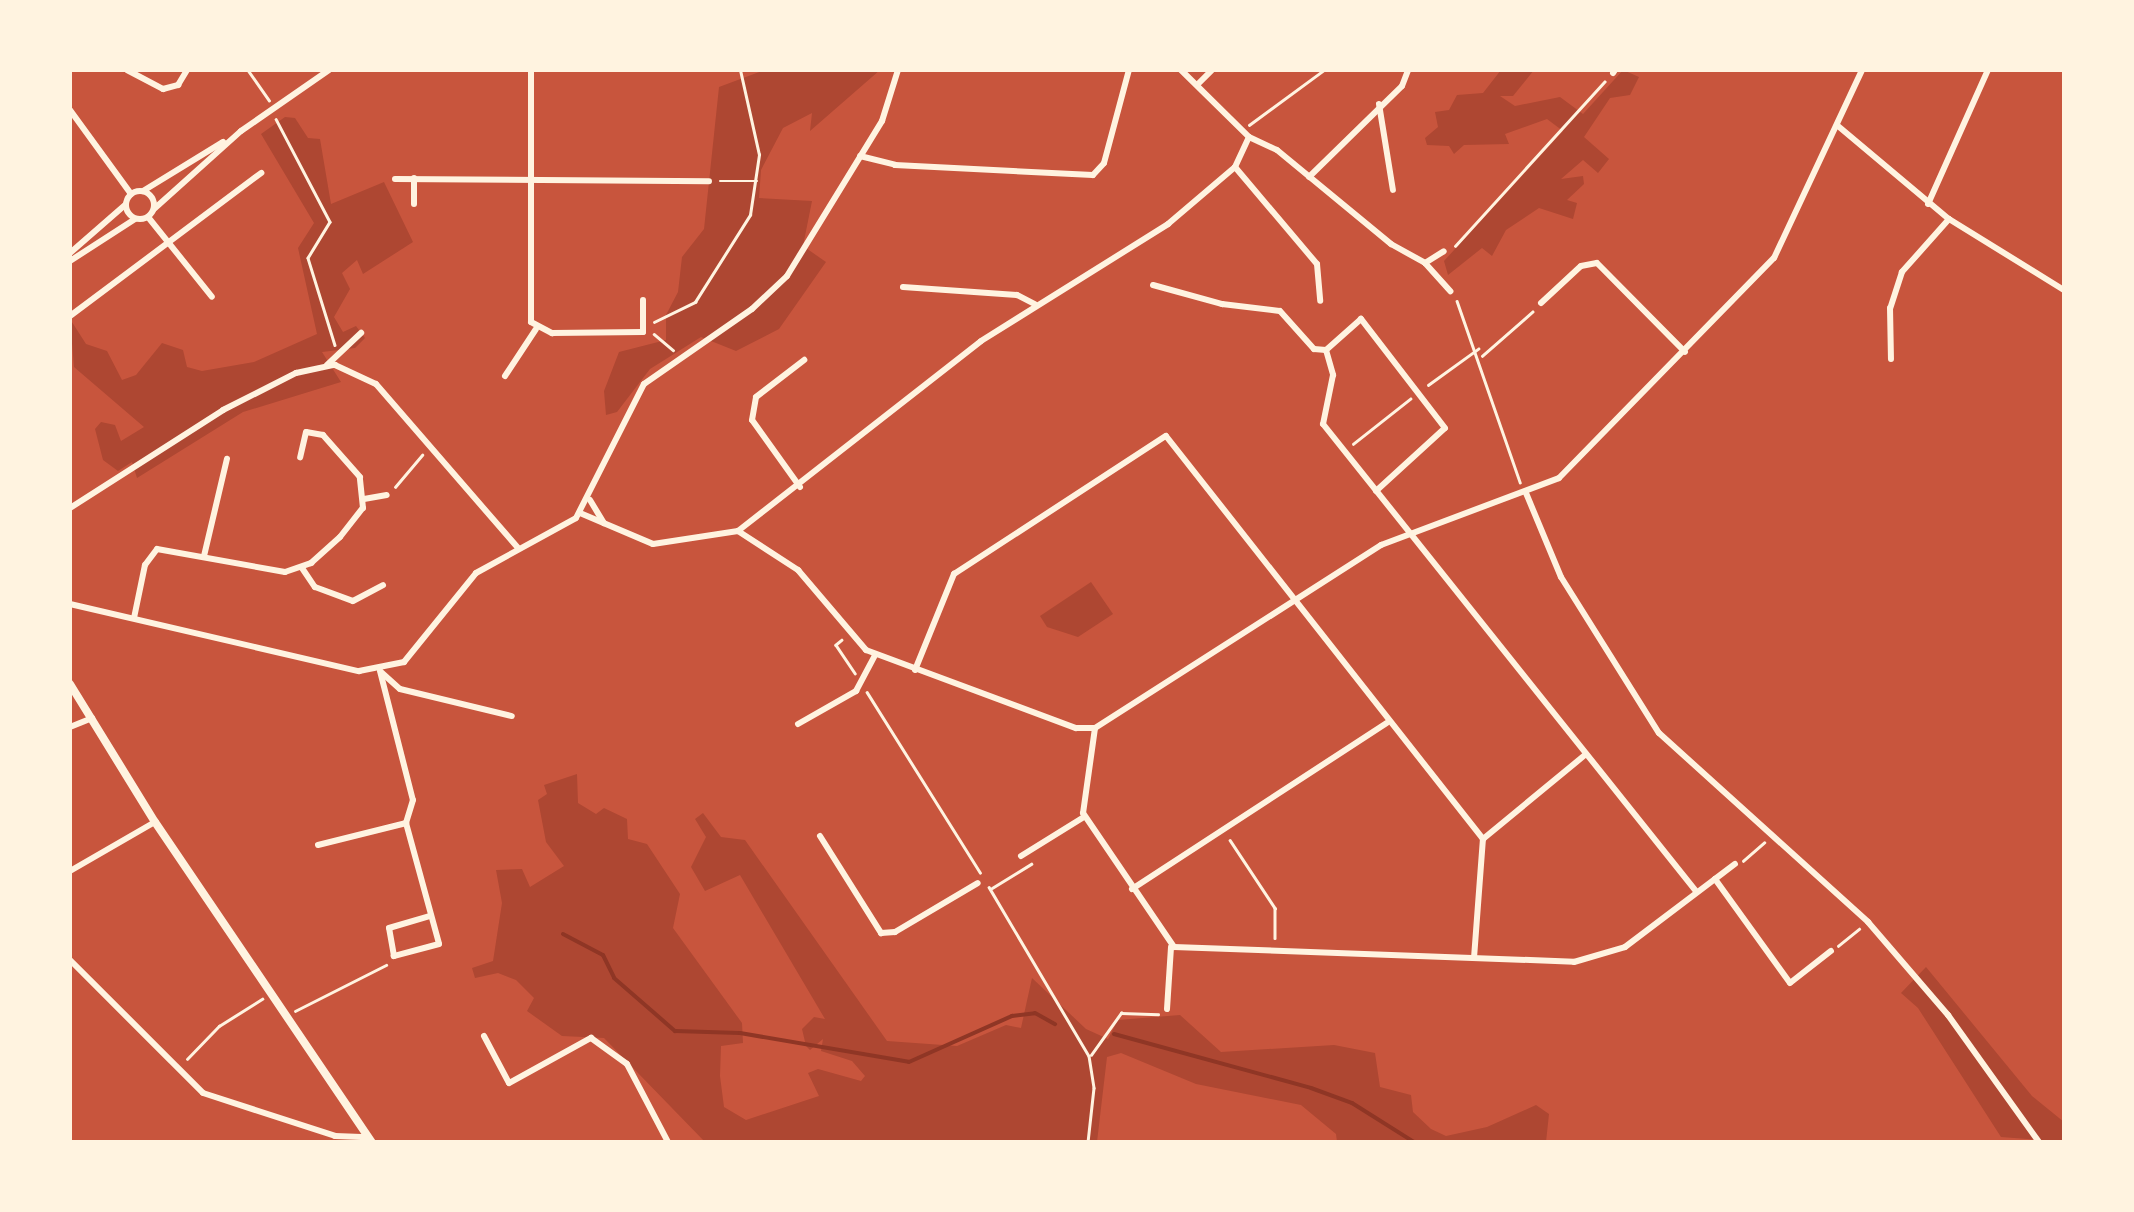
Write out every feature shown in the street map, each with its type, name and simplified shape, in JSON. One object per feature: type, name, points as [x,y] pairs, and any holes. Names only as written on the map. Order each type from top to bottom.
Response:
[{"type":"street","points":[[126,70],[163,89],[178,85],[187,70]]},
{"type":"street","points":[[70,261],[135,218],[148,217],[241,131],[329,70]]},
{"type":"street","points":[[531,70],[529,316],[536,329]]},
{"type":"street","points":[[380,671],[411,656],[470,579],[518,548],[566,527],[580,514],[590,500],[636,394],[677,356],[752,310],[787,276],[887,111],[898,70]]},
{"type":"street","points":[[860,156],[895,166],[1093,176],[1104,163],[1130,70]]},
{"type":"street","points":[[1181,70],[1250,137],[1425,263],[1450,291]]},
{"type":"street","points":[[1198,85],[1212,70]]},
{"type":"street","points":[[738,531],[798,570],[847,636],[876,656],[1076,728],[1094,728],[1292,602],[1411,533],[1559,478],[1685,352],[1783,245],[1862,70]]},
{"type":"street","points":[[1928,204],[1988,70]]},
{"type":"street","points":[[1309,178],[1411,71]]},
{"type":"street","points":[[1380,104],[1392,190]]},
{"type":"street","points":[[70,110],[132,194]]},
{"type":"street","points":[[1838,126],[1948,219],[2064,290]]},
{"type":"street","points":[[70,253],[126,204],[132,194],[142,192],[241,131]]},
{"type":"street","points":[[580,514],[654,544],[738,531],[800,487],[935,374],[1035,304],[1134,248],[1235,167],[1250,137]]},
{"type":"street","points":[[1235,167],[1317,264],[1320,301]]},
{"type":"street","points":[[70,316],[261,173]]},
{"type":"street","points":[[414,178],[414,204]]},
{"type":"street","points":[[395,179],[709,181]]},
{"type":"street","points":[[142,192],[154,209]]},
{"type":"street","points":[[126,204],[135,218]]},
{"type":"street","points":[[148,217],[212,297]]},
{"type":"street","points":[[1891,358],[1890,308],[1902,272],[1948,219]]},
{"type":"street","points":[[1425,263],[1444,251]]},
{"type":"street","points":[[1541,303],[1582,266],[1597,263],[1685,352]]},
{"type":"street","points":[[1153,285],[1230,306],[1280,311],[1314,349],[1326,350],[1360,319],[1445,428],[1376,491]]},
{"type":"street","points":[[903,286],[1017,296],[1035,304]]},
{"type":"street","points":[[536,329],[643,330],[644,300]]},
{"type":"street","points":[[505,376],[536,329]]},
{"type":"street","points":[[70,508],[223,410],[326,366],[361,333]]},
{"type":"street","points":[[1326,350],[1333,376],[1323,424],[1696,891]]},
{"type":"street","points":[[800,487],[752,420],[756,397],[804,360]]},
{"type":"street","points":[[326,366],[353,370],[376,384],[427,448],[518,548]]},
{"type":"street","points":[[134,618],[153,552],[164,546],[277,572],[302,568],[353,522],[364,499],[360,477],[329,438],[306,432],[300,457]]},
{"type":"street","points":[[915,670],[954,574],[1166,436],[1386,723],[1484,838],[1474,958]]},
{"type":"street","points":[[204,556],[226,459]]},
{"type":"street","points":[[1526,493],[1561,577],[1660,734],[1777,833],[1868,922],[1948,1016],[2039,1142]]},
{"type":"street","points":[[364,499],[388,495]]},
{"type":"street","points":[[590,500],[605,524]]},
{"type":"street","points":[[302,568],[314,587],[353,601],[382,585]]},
{"type":"street","points":[[70,604],[380,671],[400,689],[512,716]]},
{"type":"street","points":[[798,724],[862,684],[876,656]]},
{"type":"street","points":[[380,671],[414,800],[406,823],[439,944],[394,956],[390,928],[430,916]]},
{"type":"street","points":[[70,684],[155,822],[274,990],[367,1140]]},
{"type":"street","points":[[70,727],[92,718]]},
{"type":"street","points":[[1132,889],[1386,723]]},
{"type":"street","points":[[1094,728],[1084,816],[1171,947],[1167,1010]]},
{"type":"street","points":[[1484,838],[1586,755]]},
{"type":"street","points":[[1021,856],[1084,816]]},
{"type":"street","points":[[70,872],[155,822]]},
{"type":"street","points":[[318,845],[406,823]]},
{"type":"street","points":[[820,836],[881,933],[895,932],[978,882]]},
{"type":"street","points":[[1171,947],[1551,964],[1610,955],[1735,864]]},
{"type":"street","points":[[1715,879],[1790,983],[1831,952]]},
{"type":"street","points":[[70,960],[175,1071],[221,1101],[335,1136],[367,1140]]},
{"type":"street","points":[[484,1036],[509,1084],[591,1038],[628,1064],[668,1142]]},
{"type":"path","points":[[248,70],[330,222],[308,258],[338,351]]},
{"type":"path","points":[[643,330],[690,308],[710,284],[745,227],[758,181],[756,137],[740,70]]},
{"type":"path","points":[[1243,129],[1324,70]]},
{"type":"path","points":[[1444,251],[1614,71]]},
{"type":"path","points":[[709,181],[758,181]]},
{"type":"path","points":[[1450,291],[1481,357],[1526,493]]},
{"type":"path","points":[[1481,357],[1541,303]]},
{"type":"path","points":[[643,330],[663,336],[677,356]]},
{"type":"path","points":[[388,495],[427,448]]},
{"type":"path","points":[[847,636],[836,645],[990,889],[1089,1056],[1094,1088],[1088,1142]]},
{"type":"path","points":[[1223,830],[1274,908],[1275,951]]},
{"type":"path","points":[[1735,864],[1777,833]]},
{"type":"path","points":[[990,889],[1031,864]]},
{"type":"path","points":[[1831,952],[1868,922]]},
{"type":"path","points":[[289,1014],[394,956]]},
{"type":"path","points":[[175,1071],[220,1026],[274,990]]},
{"type":"path","points":[[1089,1056],[1121,1013],[1167,1010]]},
{"type":"shaded area","points":[[765,70],[880,70],[810,131],[812,113],[783,128],[761,170],[759,198],[812,201],[803,246],[826,262],[779,329],[736,351],[701,337],[650,369],[617,412],[606,415],[604,391],[619,352],[666,340],[666,315],[678,292],[682,257],[704,229],[719,87]]},
{"type":"shaded area","points":[[1501,70],[1534,70],[1513,96],[1500,96],[1515,106],[1560,97],[1583,114],[1623,70],[1639,77],[1630,95],[1610,98],[1584,137],[1609,159],[1598,173],[1583,160],[1561,179],[1583,176],[1584,184],[1567,200],[1577,203],[1573,219],[1539,208],[1506,230],[1492,256],[1482,248],[1448,275],[1444,261],[1563,131],[1547,119],[1505,134],[1509,144],[1464,145],[1454,154],[1449,146],[1427,145],[1425,138],[1438,127],[1435,112],[1449,110],[1457,95],[1483,93]]},
{"type":"shaded area","points":[[285,117],[295,118],[308,138],[320,139],[331,204],[384,182],[413,242],[363,274],[357,260],[342,273],[350,289],[334,317],[343,332],[356,326],[365,338],[355,348],[322,352],[341,382],[243,412],[137,478],[132,462],[118,471],[103,460],[95,429],[101,422],[115,425],[121,441],[144,427],[74,367],[70,319],[86,344],[107,351],[122,380],[136,375],[162,343],[183,350],[187,367],[202,371],[254,362],[317,334],[298,248],[314,223],[261,134]]},
{"type":"shaded area","points":[[1091,582],[1113,614],[1078,637],[1047,627],[1040,616]]},
{"type":"shaded area","points":[[577,774],[578,803],[596,814],[604,808],[627,819],[628,839],[647,844],[680,894],[673,928],[742,1023],[743,1043],[721,1046],[720,1076],[724,1107],[746,1120],[819,1096],[808,1073],[818,1069],[861,1081],[865,1076],[852,1061],[821,1051],[823,1039],[810,1050],[806,1046],[802,1029],[814,1017],[825,1019],[740,875],[705,891],[691,867],[706,837],[695,819],[703,813],[721,837],[745,840],[887,1041],[957,1046],[1006,1025],[1021,1028],[1032,978],[1086,1029],[1108,1039],[1118,1020],[1180,1015],[1221,1052],[1334,1045],[1375,1053],[1380,1087],[1411,1095],[1413,1112],[1431,1129],[1446,1136],[1487,1127],[1536,1105],[1549,1114],[1546,1142],[1337,1142],[1336,1134],[1301,1105],[1196,1084],[1121,1053],[1107,1057],[1097,1142],[705,1142],[604,1038],[562,1036],[527,1011],[534,998],[516,980],[498,973],[475,978],[472,968],[493,961],[502,903],[496,870],[522,869],[530,887],[564,866],[546,842],[538,800],[547,794],[544,785]]},
{"type":"shaded area","points":[[1926,967],[2032,1096],[2064,1122],[2064,1142],[2001,1137],[1918,1008],[1901,993]]},
{"type":"waterway","points":[[563,934],[603,955],[614,978],[675,1031],[740,1033],[909,1062],[1012,1016],[1035,1013],[1055,1024]]},
{"type":"waterway","points":[[1114,1034],[1311,1088],[1352,1103],[1414,1142]]}]
